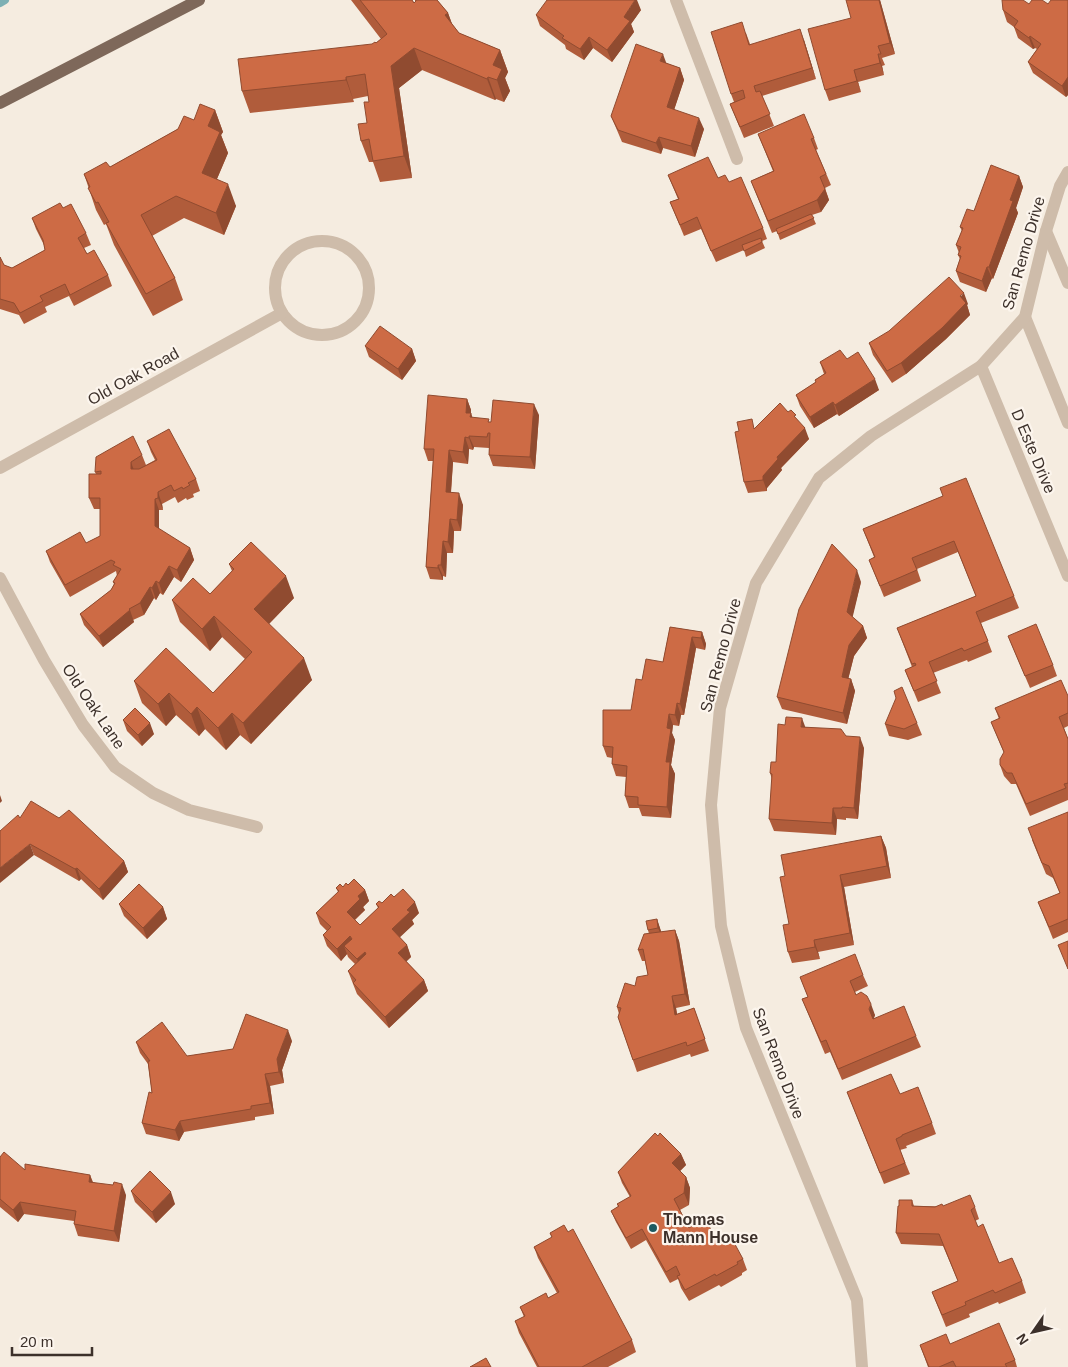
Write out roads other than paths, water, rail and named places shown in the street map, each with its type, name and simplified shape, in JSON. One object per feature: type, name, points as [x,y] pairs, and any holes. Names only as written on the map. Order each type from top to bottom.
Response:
[{"type":"main road","points":[[0,103],[200,0]]},
{"type":"street","points":[[676,0],[736,159]]},
{"type":"street","name":"San Remo Drive","points":[[862,1367],[857,1300],[746,1028],[721,926],[711,805],[720,708],[756,583],[819,478],[871,436],[981,366],[1025,317],[1046,231],[1060,186],[1068,172]]},
{"type":"street","points":[[1046,231],[1068,282]]},
{"type":"street","points":[[325,241],[340,244],[354,252],[364,265],[370,281],[369,297],[364,313],[353,325],[339,333],[323,336],[307,334],[292,325],[282,313],[276,299],[275,284],[278,270],[286,257],[297,248],[311,242],[325,241]]},
{"type":"street","name":"Old Oak Road","points":[[0,468],[282,313]]},
{"type":"street","points":[[1025,317],[1068,423]]},
{"type":"street","name":"D Este Drive","points":[[981,366],[1068,576]]},
{"type":"street","name":"Old Oak Lane","points":[[0,578],[44,660],[83,725],[115,767],[153,793],[189,810],[257,827]]},
{"type":"waterway","points":[[0,3],[5,0]]},
{"type":"place","name":"Thomas Mann House","points":[[653,1228]]}]
